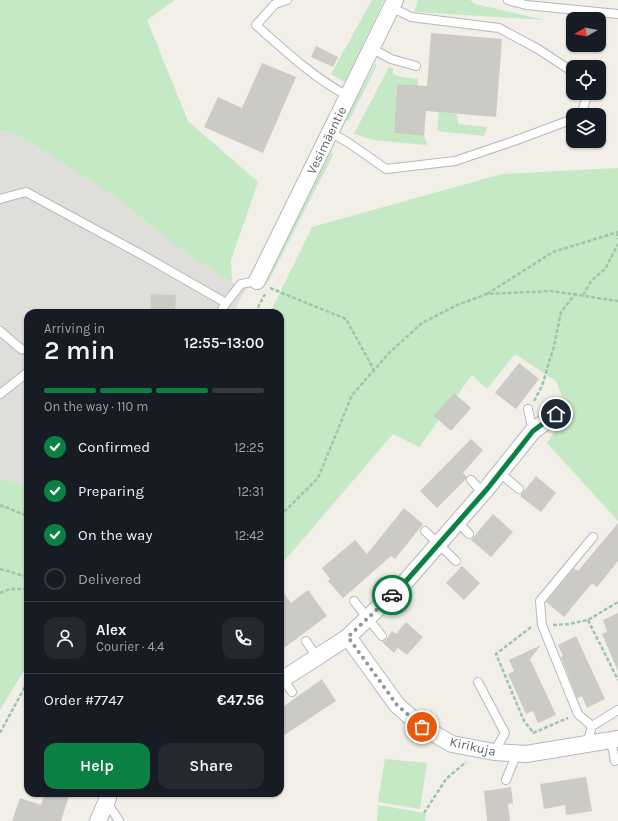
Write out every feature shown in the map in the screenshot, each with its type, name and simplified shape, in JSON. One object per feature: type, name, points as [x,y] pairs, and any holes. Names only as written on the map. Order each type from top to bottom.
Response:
[{"type":"street","name":"Vesimäentie","points":[[263,284],[330,132],[393,3]]},
{"type":"street","points":[[285,684],[317,657],[348,637],[407,580],[500,473],[533,431],[556,414]]},
{"type":"street","name":"Kirikuja","points":[[348,637],[397,705],[422,727],[452,744],[487,751],[525,753],[615,739]]},
{"type":"street","points":[[98,821],[105,798]]},
{"type":"lane","points":[[287,0],[275,4],[256,25],[282,48],[323,80],[348,96]]},
{"type":"lane","points":[[508,0],[526,5],[618,14]]},
{"type":"lane","points":[[393,3],[411,17],[499,28],[538,49],[566,67]]},
{"type":"lane","points":[[371,48],[391,59],[416,66]]},
{"type":"lane","points":[[330,132],[349,143],[386,169],[455,161],[514,142],[566,122]]},
{"type":"lane","points":[[0,199],[26,192],[144,256],[226,303]]},
{"type":"lane","points":[[222,309],[241,284],[263,284]]},
{"type":"lane","points":[[0,331],[21,349],[24,349]]},
{"type":"lane","points":[[0,394],[24,375]]},
{"type":"lane","points":[[528,409],[533,431]]},
{"type":"lane","points":[[500,473],[519,489]]},
{"type":"lane","points":[[471,480],[483,493]]},
{"type":"lane","points":[[458,522],[469,534]]},
{"type":"lane","points":[[426,531],[456,561]]},
{"type":"lane","points":[[592,537],[540,601],[542,625],[578,714],[592,726]]},
{"type":"lane","points":[[354,601],[382,636]]},
{"type":"lane","points":[[306,641],[317,657]]},
{"type":"lane","points":[[478,682],[505,733],[487,751]]},
{"type":"lane","points":[[587,744],[592,726],[618,710]]},
{"type":"lane","points":[[615,739],[615,762]]},
{"type":"lane","points":[[506,780],[525,753]]},
{"type":"lane","points":[[105,798],[119,821]]},
{"type":"path","points":[[284,512],[318,478],[352,395],[390,353],[422,323],[457,305],[487,294],[553,252],[617,232],[618,239]]},
{"type":"path","points":[[583,295],[591,281],[605,269],[618,244]]},
{"type":"path","points":[[263,284],[346,319],[374,370]]},
{"type":"path","points":[[487,294],[551,291],[576,293],[618,300]]},
{"type":"path","points":[[528,409],[537,397],[542,386],[556,338],[560,312],[576,293]]},
{"type":"path","points":[[0,505],[24,514]]},
{"type":"path","points":[[0,570],[24,576]]},
{"type":"path","points":[[0,593],[10,589],[24,589]]},
{"type":"path","points":[[588,620],[618,680]]},
{"type":"path","points":[[0,733],[24,688]]},
{"type":"path","points":[[525,753],[533,732],[578,714]]},
{"type":"path","points":[[424,813],[446,779],[487,751]]},
{"type":"shaded area","points":[[4,130],[33,144],[123,203],[181,250],[232,283],[248,285],[235,309],[24,309],[24,485],[0,479],[0,132]]},
{"type":"green space","points":[[0,0],[175,0],[147,20],[188,121],[258,182],[231,260],[232,283],[181,250],[123,203],[33,144],[4,130],[0,132]]},
{"type":"green space","points":[[372,0],[384,0],[345,82],[331,74]]},
{"type":"green space","points":[[418,0],[470,0],[475,4],[545,20],[414,12]]},
{"type":"green space","points":[[375,64],[377,65],[349,121],[345,120]]},
{"type":"green space","points":[[389,67],[393,68],[393,74],[418,79],[418,86],[397,84],[394,133],[424,136],[427,143],[426,145],[374,140],[354,134]]},
{"type":"green space","points":[[439,112],[457,114],[458,124],[487,127],[484,136],[437,131]]},
{"type":"green space","points":[[331,152],[333,155],[268,282],[265,281]]},
{"type":"green space","points":[[618,168],[618,521],[547,443],[568,413],[556,381],[515,354],[487,389],[472,375],[419,447],[393,434],[284,561],[284,309],[272,309],[312,227],[502,174]]},
{"type":"green space","points":[[0,479],[24,485],[24,671],[0,710]]},
{"type":"green space","points":[[385,759],[427,763],[420,809],[378,802]]},
{"type":"green space","points":[[378,805],[424,813],[426,814],[425,821],[377,821]]},
{"type":"building","points":[[431,33],[502,39],[496,117],[426,111],[424,136],[394,133],[397,84],[427,86]]},
{"type":"building","points":[[316,46],[338,57],[333,67],[311,57]]},
{"type":"building","points":[[262,63],[296,77],[263,153],[204,127],[218,97],[242,108]]},
{"type":"building","points":[[151,294],[176,295],[175,309],[150,309]]},
{"type":"building","points":[[519,363],[539,379],[516,409],[495,393]]},
{"type":"building","points":[[454,393],[471,408],[451,431],[434,416]]},
{"type":"building","points":[[471,439],[483,450],[463,473],[467,477],[466,479],[437,508],[420,491]]},
{"type":"building","points":[[536,476],[556,493],[541,512],[520,496]]},
{"type":"building","points":[[404,508],[423,524],[395,559],[391,556],[343,598],[328,581],[330,579],[322,568],[355,540],[367,554]]},
{"type":"building","points":[[493,514],[513,532],[491,557],[471,540]]},
{"type":"building","points":[[618,523],[618,561],[597,587],[592,583],[564,617],[546,602],[574,568],[578,571]]},
{"type":"building","points":[[462,566],[480,583],[464,600],[446,583]]},
{"type":"building","points":[[308,590],[327,616],[284,648],[284,593],[291,603]]},
{"type":"building","points":[[618,613],[618,671],[602,634],[607,631],[603,620]]},
{"type":"building","points":[[406,622],[423,637],[407,655],[398,648],[394,653],[382,642],[386,640],[392,631],[396,634]]},
{"type":"building","points":[[576,636],[605,699],[587,708],[582,696],[577,698],[561,657],[563,656],[558,645]]},
{"type":"building","points":[[541,645],[530,659],[556,715],[538,723],[533,711],[526,714],[508,674],[514,671],[509,660]]},
{"type":"building","points":[[322,679],[336,701],[284,735],[284,706]]},
{"type":"building","points":[[586,777],[592,811],[566,815],[565,805],[544,809],[540,784]]},
{"type":"building","points":[[511,787],[513,803],[508,804],[510,821],[487,821],[484,791]]},
{"type":"building","points":[[44,797],[69,797],[61,821],[12,821],[20,798],[41,805]]},
{"type":"way so far","points":[[392,595],[348,637],[366,665],[397,705],[422,727]]},
{"type":"route","points":[[392,595],[488,488],[533,431],[556,414]]}]
